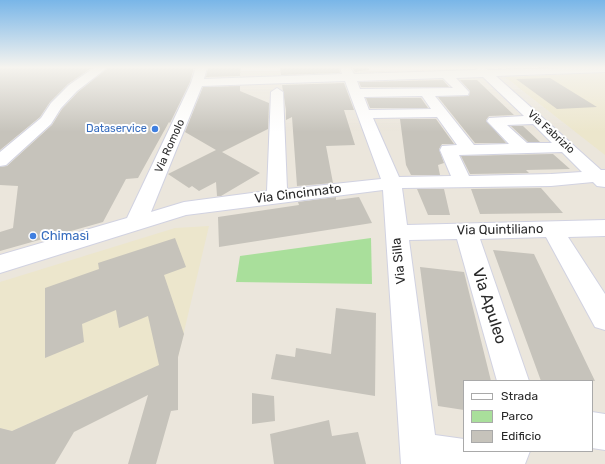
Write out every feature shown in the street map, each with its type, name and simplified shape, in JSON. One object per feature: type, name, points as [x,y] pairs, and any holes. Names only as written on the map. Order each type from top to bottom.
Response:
[{"type":"street","points":[[0,161],[46,121],[56,106],[72,89]]},
{"type":"street","name":"Via Romolo","points":[[135,224],[195,89]]},
{"type":"street","name":"Via Silla","points":[[353,89],[392,184],[419,458]]},
{"type":"street","points":[[355,89],[441,113]]},
{"type":"street","points":[[365,89],[425,92],[463,92],[460,89]]},
{"type":"street","name":"Via Fabrizio","points":[[503,89],[603,178]]},
{"type":"street","points":[[277,92],[277,196]]},
{"type":"street","points":[[425,92],[469,150]]},
{"type":"street","points":[[522,148],[494,121],[537,120]]},
{"type":"street","points":[[462,181],[448,150],[568,147]]},
{"type":"street","name":"Via Cincinnato","points":[[0,264],[184,209],[277,196],[392,184],[603,178]]},
{"type":"street","name":"Via Quintiliano","points":[[396,232],[605,228]]},
{"type":"street","points":[[552,229],[605,318]]},
{"type":"street","name":"Via Apuleo","points":[[466,231],[513,380]]},
{"type":"street","points":[[593,430],[605,432]]},
{"type":"street","points":[[419,458],[494,462],[510,452]]},
{"type":"shaded area","points":[[520,89],[605,89],[605,155]]},
{"type":"shaded area","points":[[209,226],[178,357],[12,431],[0,428],[0,282],[175,228]]},
{"type":"green space","points":[[371,238],[372,284],[236,282],[240,256]]},
{"type":"building","points":[[0,89],[63,89],[50,102],[40,117],[0,150]]},
{"type":"building","points":[[82,89],[187,89],[170,123],[169,122],[138,178],[126,179],[103,222],[0,251],[0,232],[13,228],[18,186],[0,185],[0,167],[7,166],[52,125],[62,109]]},
{"type":"building","points":[[202,89],[240,89],[240,91],[269,103],[268,129],[222,152],[260,173],[221,196],[217,196],[216,182],[199,191],[192,186],[189,188],[168,174],[216,150],[185,132]]},
{"type":"building","points":[[283,89],[346,89],[354,110],[344,110],[355,145],[326,146],[333,183],[297,186],[292,117],[286,120]]},
{"type":"building","points":[[468,89],[486,89],[514,115],[489,116],[486,120],[506,143],[475,143],[438,97],[469,96],[470,91]]},
{"type":"building","points":[[529,89],[567,89],[597,107],[557,109]]},
{"type":"building","points":[[366,98],[421,98],[428,108],[370,108]]},
{"type":"building","points":[[400,119],[436,119],[454,144],[442,144],[439,149],[444,163],[438,165],[440,175],[411,175],[406,165]]},
{"type":"building","points":[[511,126],[523,126],[540,142],[528,142]]},
{"type":"building","points":[[553,154],[570,169],[526,170],[529,173],[470,174],[461,156]]},
{"type":"building","points":[[541,188],[563,213],[480,214],[471,189]]},
{"type":"building","points":[[417,189],[444,189],[450,215],[428,215]]},
{"type":"building","points":[[336,197],[336,200],[359,197],[372,223],[219,247],[218,217],[299,205],[298,202]]},
{"type":"building","points":[[175,238],[186,267],[164,275],[184,334],[178,357],[178,410],[171,411],[156,464],[128,464],[148,395],[74,432],[55,464],[0,464],[0,428],[12,431],[159,365],[148,316],[119,328],[116,310],[82,324],[84,342],[45,358],[45,288],[99,269],[98,263]]},
{"type":"building","points":[[493,250],[534,254],[595,381],[541,380]]},
{"type":"building","points":[[420,267],[464,272],[491,380],[463,380],[463,410],[438,406]]},
{"type":"building","points":[[336,308],[376,313],[375,396],[271,379],[276,354],[295,357],[296,348],[331,354]]},
{"type":"building","points":[[252,393],[274,396],[275,421],[252,424]]},
{"type":"building","points":[[329,420],[332,436],[358,432],[366,464],[274,464],[270,434]]},
{"type":"place","name":"Dataservice","points":[[155,129]]},
{"type":"place","name":"Chimasì","points":[[33,236]]}]
